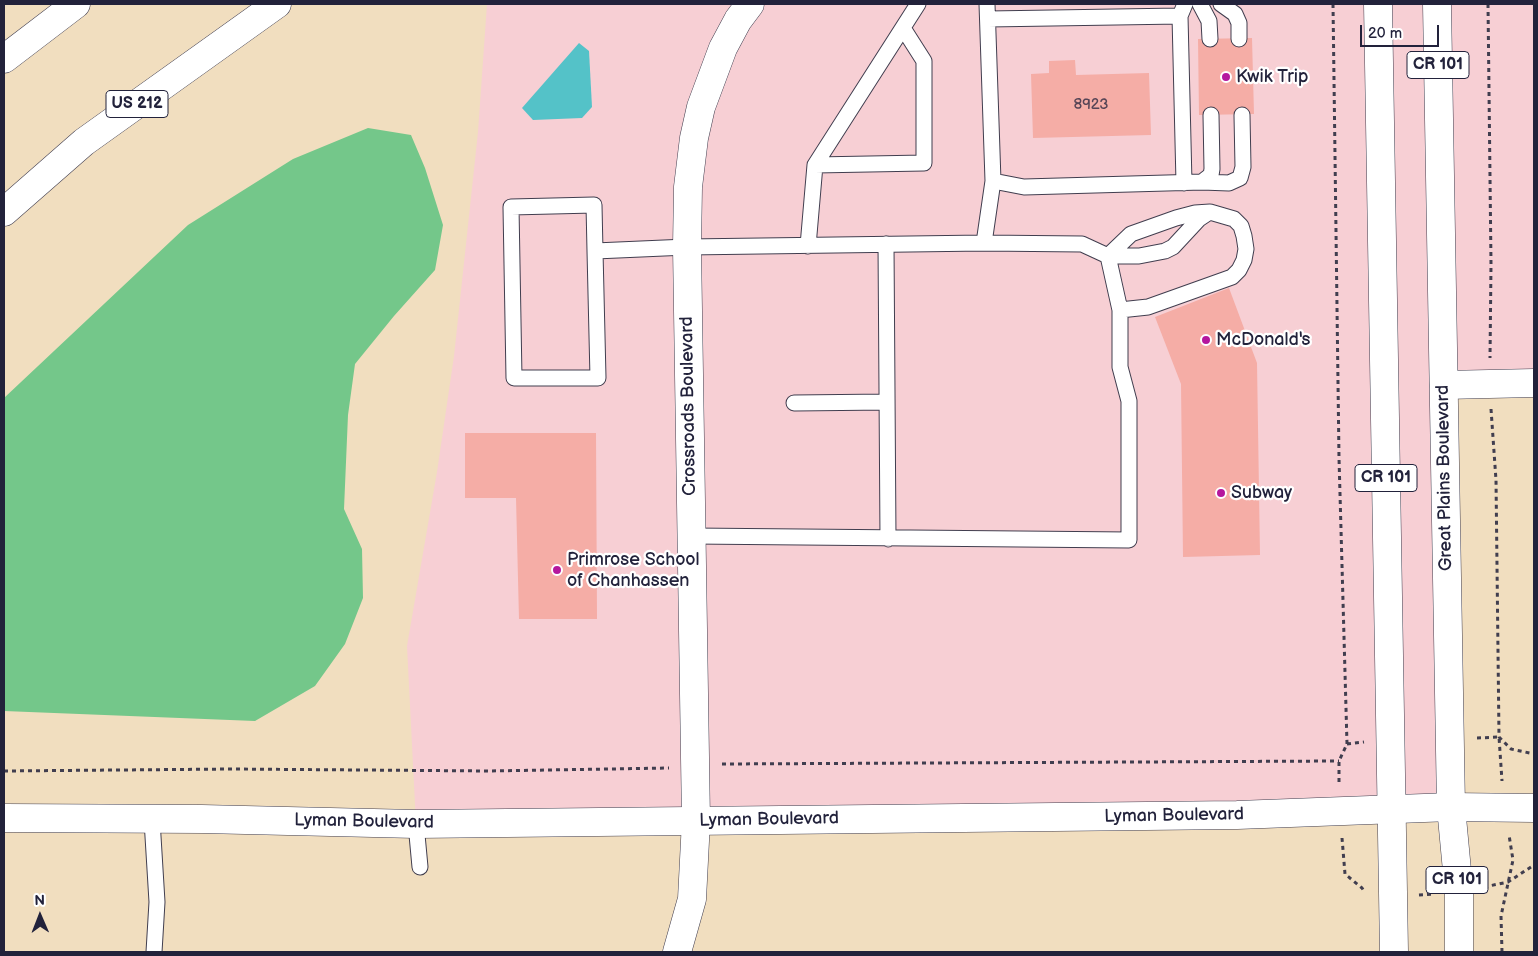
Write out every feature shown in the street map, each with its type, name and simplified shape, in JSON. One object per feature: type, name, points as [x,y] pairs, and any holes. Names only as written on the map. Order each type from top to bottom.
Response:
[{"type":"main road","points":[[4,59],[76,4]]},
{"type":"main road","name":"US 212","points":[[4,212],[84,142],[277,4]]},
{"type":"main road","name":"Crossroads Boulevard","points":[[677,952],[692,899],[696,821],[687,247],[688,186],[694,138],[701,107],[723,48],[738,20],[750,4]]},
{"type":"main road","name":"CR 101","points":[[1378,4],[1394,952]]},
{"type":"main road","name":"Great Plains Boulevard","points":[[1437,4],[1451,807],[1459,892],[1459,952]]},
{"type":"main road","points":[[1444,386],[1534,383]]},
{"type":"main road","name":"Lyman Boulevard","points":[[4,818],[202,819],[416,824],[1237,815],[1451,807],[1534,808]]},
{"type":"lane","points":[[808,246],[815,165],[918,4]]},
{"type":"lane","points":[[1200,4],[1209,21],[1210,39]]},
{"type":"lane","points":[[1220,4],[1235,14],[1239,23],[1239,39]]},
{"type":"lane","points":[[984,243],[993,181],[988,11],[1182,10],[1184,183]]},
{"type":"lane","points":[[815,165],[924,163],[924,61],[903,28]]},
{"type":"lane","points":[[1202,182],[1207,179],[1212,169],[1211,115]]},
{"type":"lane","points":[[993,181],[1024,187],[1202,182],[1229,183],[1240,178],[1243,167],[1242,115]]},
{"type":"lane","points":[[594,205],[595,251],[598,378],[514,378],[511,207],[594,205]]},
{"type":"lane","points":[[595,251],[687,247],[984,243],[1082,244],[1108,256],[1139,256],[1165,251],[1173,247],[1199,219],[1210,212]]},
{"type":"lane","points":[[1108,256],[1131,234],[1195,213],[1210,212],[1234,219],[1241,226],[1244,236],[1246,248],[1244,260],[1239,270],[1232,277],[1148,307],[1120,310]]},
{"type":"lane","points":[[886,244],[888,539]]},
{"type":"lane","points":[[692,536],[1129,540],[1129,401],[1120,367],[1120,310],[1108,256]]},
{"type":"lane","points":[[794,403],[887,402]]},
{"type":"lane","points":[[152,820],[157,902],[154,952]]},
{"type":"lane","points":[[416,824],[420,867]]},
{"type":"path","points":[[1333,4],[1339,458],[1347,744],[1339,761]]},
{"type":"path","points":[[1499,738],[1511,750],[1534,754]]},
{"type":"shaded area","points":[[487,4],[1534,4],[1534,383],[1444,385],[1451,807],[416,824],[407,646],[437,472],[454,356],[478,132]]},
{"type":"green space","points":[[368,128],[411,135],[425,168],[443,225],[435,270],[355,364],[348,415],[344,509],[362,549],[363,598],[345,644],[315,686],[255,721],[4,711],[4,398],[188,225],[293,159]]},
{"type":"water","points":[[579,43],[589,51],[592,107],[582,118],[533,120],[522,108]]},
{"type":"building","name":"Kwik Trip","points":[[1252,38],[1254,114],[1199,115],[1198,39]]},
{"type":"building","points":[[1075,60],[1076,75],[1149,73],[1151,135],[1033,138],[1031,74],[1049,73],[1049,61]]},
{"type":"building","points":[[1229,288],[1257,363],[1260,555],[1183,557],[1181,384],[1155,317]]},
{"type":"building","name":"Primrose School of Chanhassen","points":[[465,433],[596,433],[597,619],[519,619],[516,498],[465,498]]},
{"type":"place","name":"Kwik Trip","points":[[1226,77]]},
{"type":"place","name":"McDonald's","points":[[1206,340]]},
{"type":"place","name":"Subway","points":[[1221,493]]},
{"type":"place","name":"Primrose School of Chanhassen","points":[[557,570]]}]
